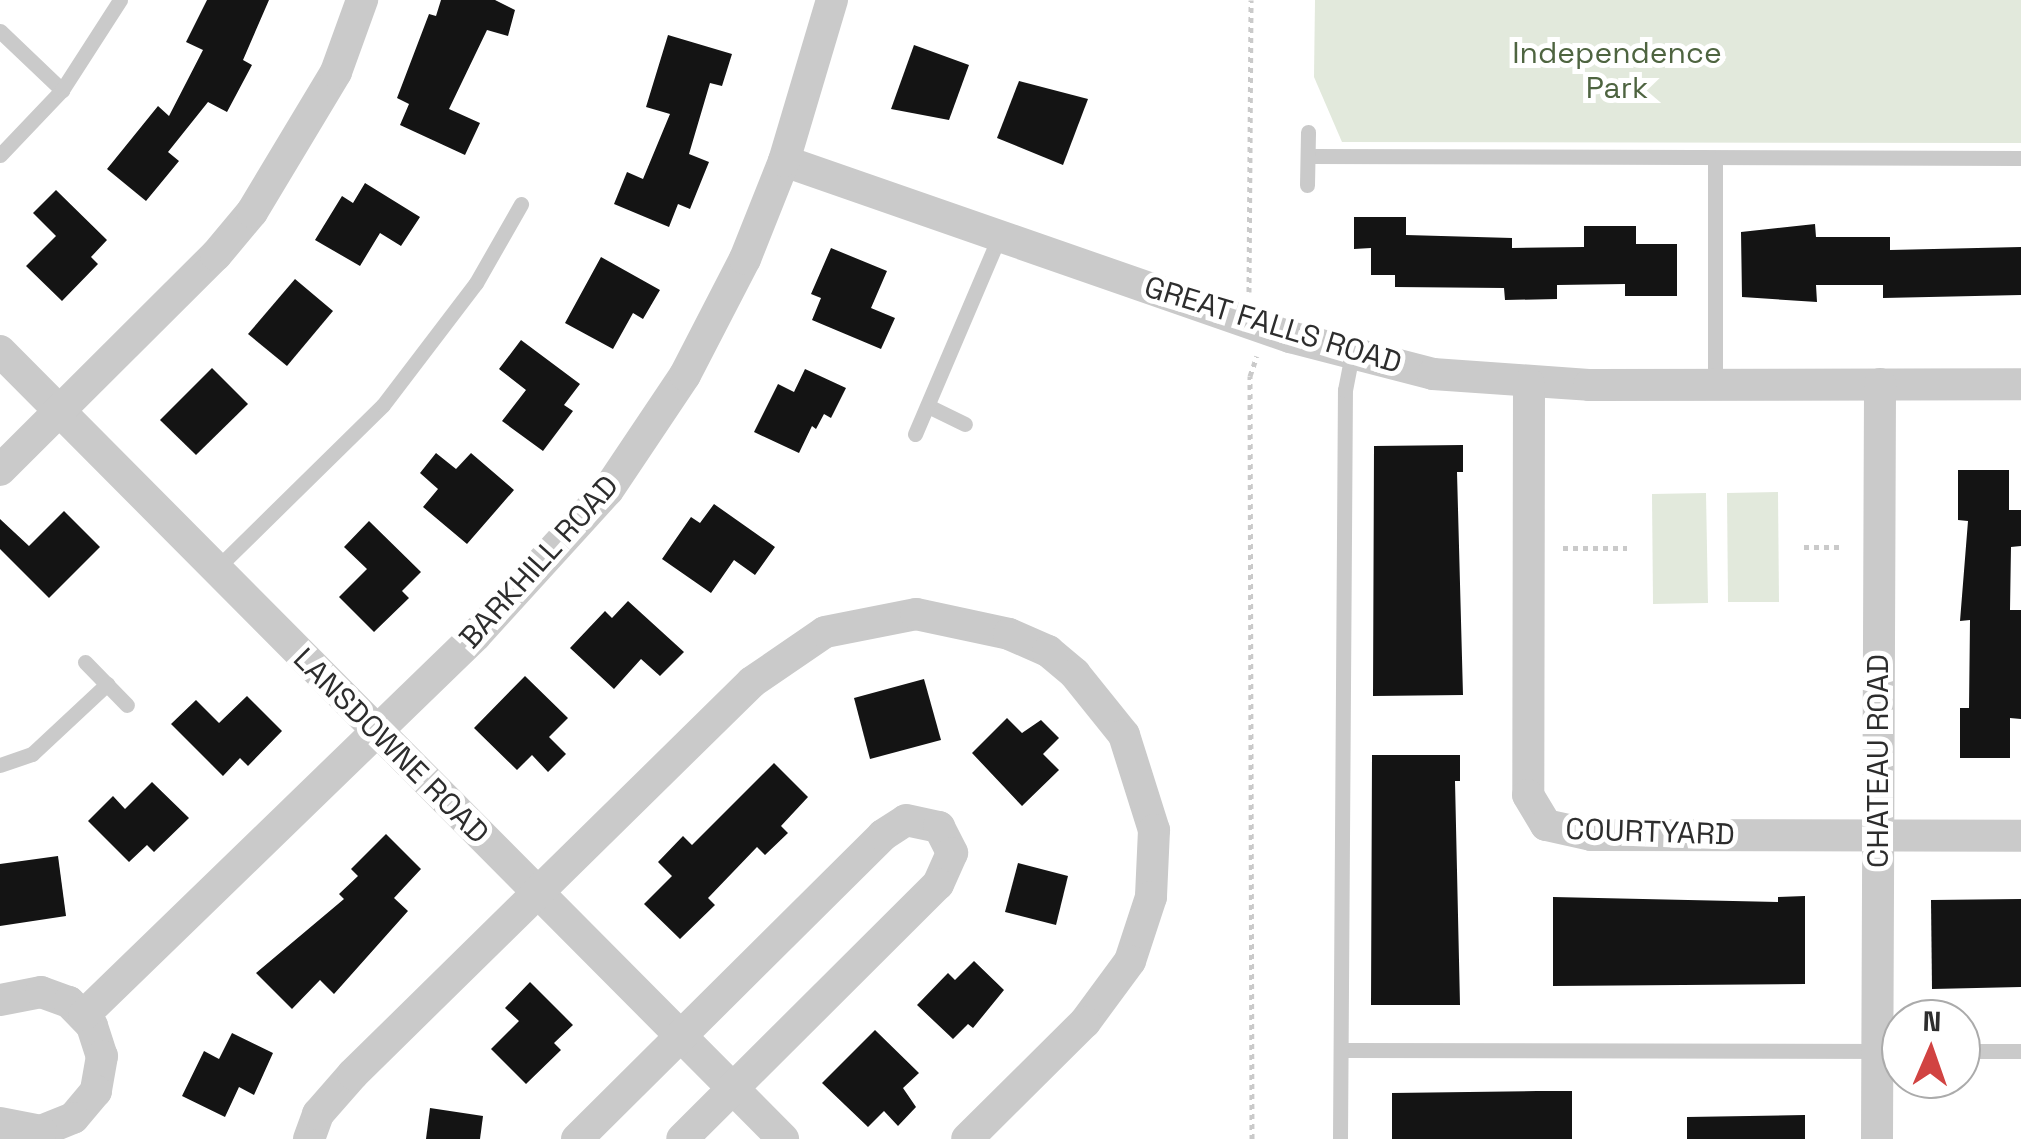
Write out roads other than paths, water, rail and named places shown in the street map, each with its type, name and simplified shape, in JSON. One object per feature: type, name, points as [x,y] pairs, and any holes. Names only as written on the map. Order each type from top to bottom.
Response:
[{"type":"street","points":[[0,470],[216,255],[252,212],[336,72],[362,0]]},
{"type":"street","name":"BARKHILL ROAD","points":[[84,1014],[376,732],[568,537],[642,442],[720,312],[784,161],[832,0]]},
{"type":"street","name":"GREAT FALLS ROAD","points":[[784,161],[1256,325],[1433,374],[1529,384],[2021,384]]},
{"type":"street","name":"LANSDOWNE ROAD","points":[[0,352],[732,1092],[784,1139]]},
{"type":"street","name":"COURTYARD","points":[[1529,384],[1528,785],[1533,810],[1546,825],[1573,834],[2021,836]]},
{"type":"street","name":"CHATEAU ROAD","points":[[1880,384],[1878,836],[1886,999]]},
{"type":"street","points":[[309,1139],[318,1114],[354,1074],[752,682],[826,632],[890,616],[931,615],[980,623],[1048,651],[1102,704],[1139,766],[1154,830],[1152,897],[1143,933],[1108,996],[967,1139]]},
{"type":"street","points":[[577,1139],[883,834],[906,820],[938,828],[952,852],[938,884],[682,1139]]},
{"type":"street","points":[[0,1000],[40,992],[84,1014],[98,1038],[101,1075],[88,1105],[64,1132],[29,1131],[0,1123]]},
{"type":"street","name":"CHATEAU ROAD","points":[[1877,1139],[1882,1099]]},
{"type":"lane","points":[[0,155],[62,90],[120,0]]},
{"type":"lane","points":[[0,31],[62,90]]},
{"type":"lane","points":[[1308,132],[1308,184]]},
{"type":"lane","points":[[1308,156],[2021,158]]},
{"type":"lane","points":[[1715,158],[1715,384]]},
{"type":"lane","points":[[215,570],[383,406],[476,283],[521,204]]},
{"type":"lane","points":[[914,434],[1000,235]]},
{"type":"lane","points":[[1340,1139],[1345,390],[1352,354]]},
{"type":"lane","points":[[928,406],[965,424]]},
{"type":"lane","points":[[85,662],[128,705]]},
{"type":"lane","points":[[0,765],[32,754],[107,684]]},
{"type":"lane","points":[[1341,1050],[1881,1050]]},
{"type":"lane","points":[[1981,1050],[2021,1050]]},
{"type":"park label","name":"Independence Park","points":[[1617,70]]}]
